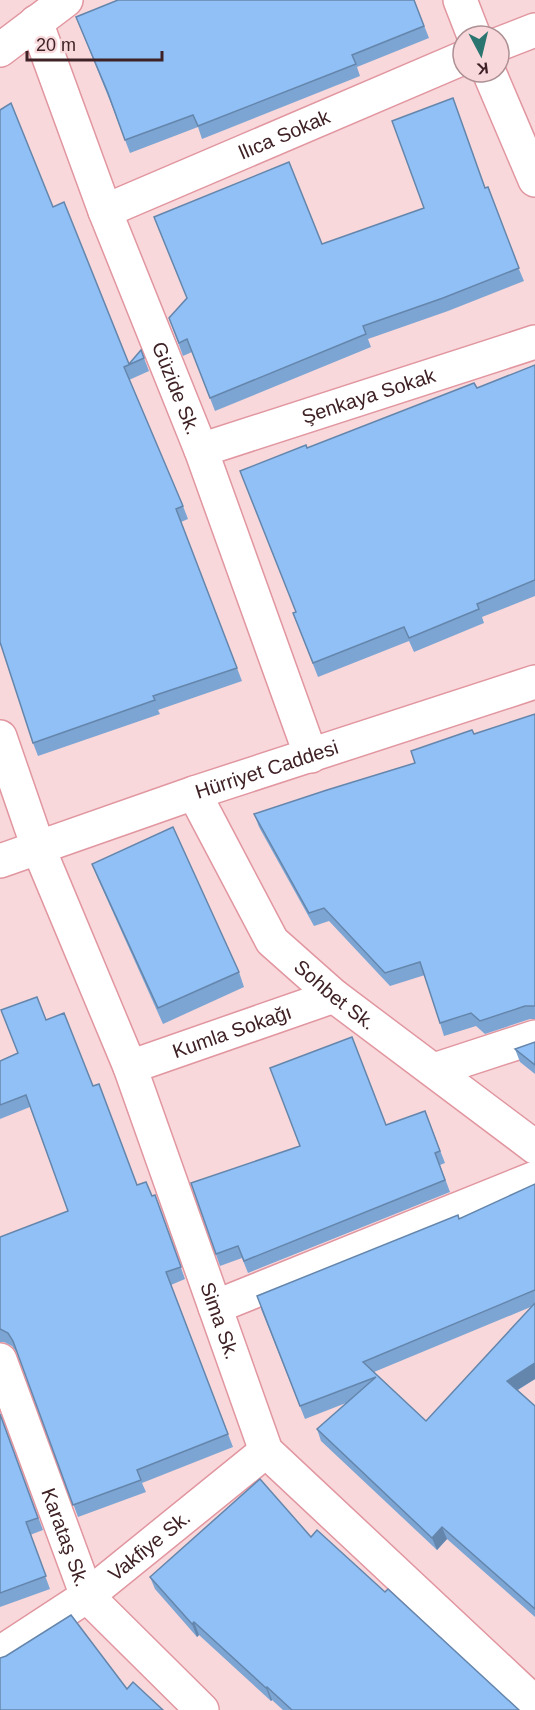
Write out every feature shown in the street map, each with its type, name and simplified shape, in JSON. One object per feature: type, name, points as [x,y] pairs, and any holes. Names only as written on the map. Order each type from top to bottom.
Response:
[{"type":"street","points":[[0,50],[66,0]]},
{"type":"street","points":[[460,0],[469,24]]},
{"type":"street","name":"Güzide Sk.","points":[[36,22],[105,211],[201,450],[311,756]]},
{"type":"street","points":[[511,39],[535,30]]},
{"type":"street","name":"llıca Sokak","points":[[105,211],[451,63]]},
{"type":"street","points":[[494,84],[535,180]]},
{"type":"street","name":"Şenkaya Sokak","points":[[201,450],[535,342]]},
{"type":"street","name":"Hürriyet Caddesi","points":[[0,861],[194,793],[535,682]]},
{"type":"street","name":"Sima Sk.","points":[[0,737],[38,847],[130,1067],[266,1451],[535,1704]]},
{"type":"street","name":"Sohbet Sk.","points":[[194,793],[272,941],[334,996],[535,1148]]},
{"type":"street","name":"Kumla Sokağı","points":[[130,1067],[334,996]]},
{"type":"street","points":[[434,1070],[535,1037]]},
{"type":"street","points":[[215,1306],[535,1178]]},
{"type":"street","name":"Karataş Sk.","points":[[0,1360],[87,1596],[202,1710]]},
{"type":"street","name":"Vakfiye Sk.","points":[[0,1653],[87,1596],[266,1451]]},
{"type":"building","points":[[118,0],[414,0],[424,26],[352,55],[356,64],[198,126],[193,115],[125,140],[76,17]]},
{"type":"building","points":[[453,98],[485,188],[488,187],[519,268],[363,326],[366,334],[210,398],[187,339],[179,343],[169,318],[187,298],[154,217],[289,162],[322,244],[424,208],[392,121]]},
{"type":"building","points":[[11,103],[53,207],[64,202],[129,364],[141,350],[144,358],[124,367],[183,506],[176,509],[237,668],[153,696],[155,700],[33,743],[0,642],[0,110]]},
{"type":"building","points":[[535,365],[535,580],[477,604],[479,609],[409,638],[404,627],[313,663],[293,613],[296,612],[240,471],[306,445],[307,448],[474,383],[477,388]]},
{"type":"building","points":[[535,714],[535,1006],[525,1006],[480,1021],[471,1013],[440,1023],[420,962],[385,973],[324,908],[309,913],[254,814],[415,763],[411,751],[472,730],[474,734]]},
{"type":"building","points":[[173,827],[239,972],[158,1008],[92,864]]},
{"type":"building","points":[[37,997],[46,1020],[64,1013],[93,1086],[99,1084],[137,1185],[146,1182],[152,1196],[155,1195],[181,1267],[166,1272],[228,1434],[137,1470],[141,1480],[73,1505],[13,1341],[8,1333],[0,1329],[0,1237],[68,1211],[26,1095],[0,1105],[0,1061],[18,1053],[1,1010]]},
{"type":"building","points":[[352,1037],[386,1125],[425,1111],[440,1151],[435,1153],[445,1180],[244,1261],[238,1246],[216,1254],[191,1183],[300,1146],[270,1068]]},
{"type":"building","points":[[535,1042],[535,1065],[515,1049]]},
{"type":"building","points":[[535,1184],[535,1290],[363,1362],[426,1421],[535,1303],[535,1363],[507,1381],[535,1406],[535,1609],[442,1527],[432,1538],[317,1429],[376,1377],[300,1406],[257,1296],[458,1215],[459,1219]]},
{"type":"building","points":[[0,1414],[38,1518],[26,1522],[46,1576],[0,1593]]},
{"type":"building","points":[[260,1479],[311,1537],[317,1530],[385,1592],[388,1589],[519,1710],[292,1710],[194,1622],[192,1624],[150,1577]]},
{"type":"building","points":[[71,1615],[127,1689],[133,1682],[163,1710],[0,1710],[0,1658]]}]
